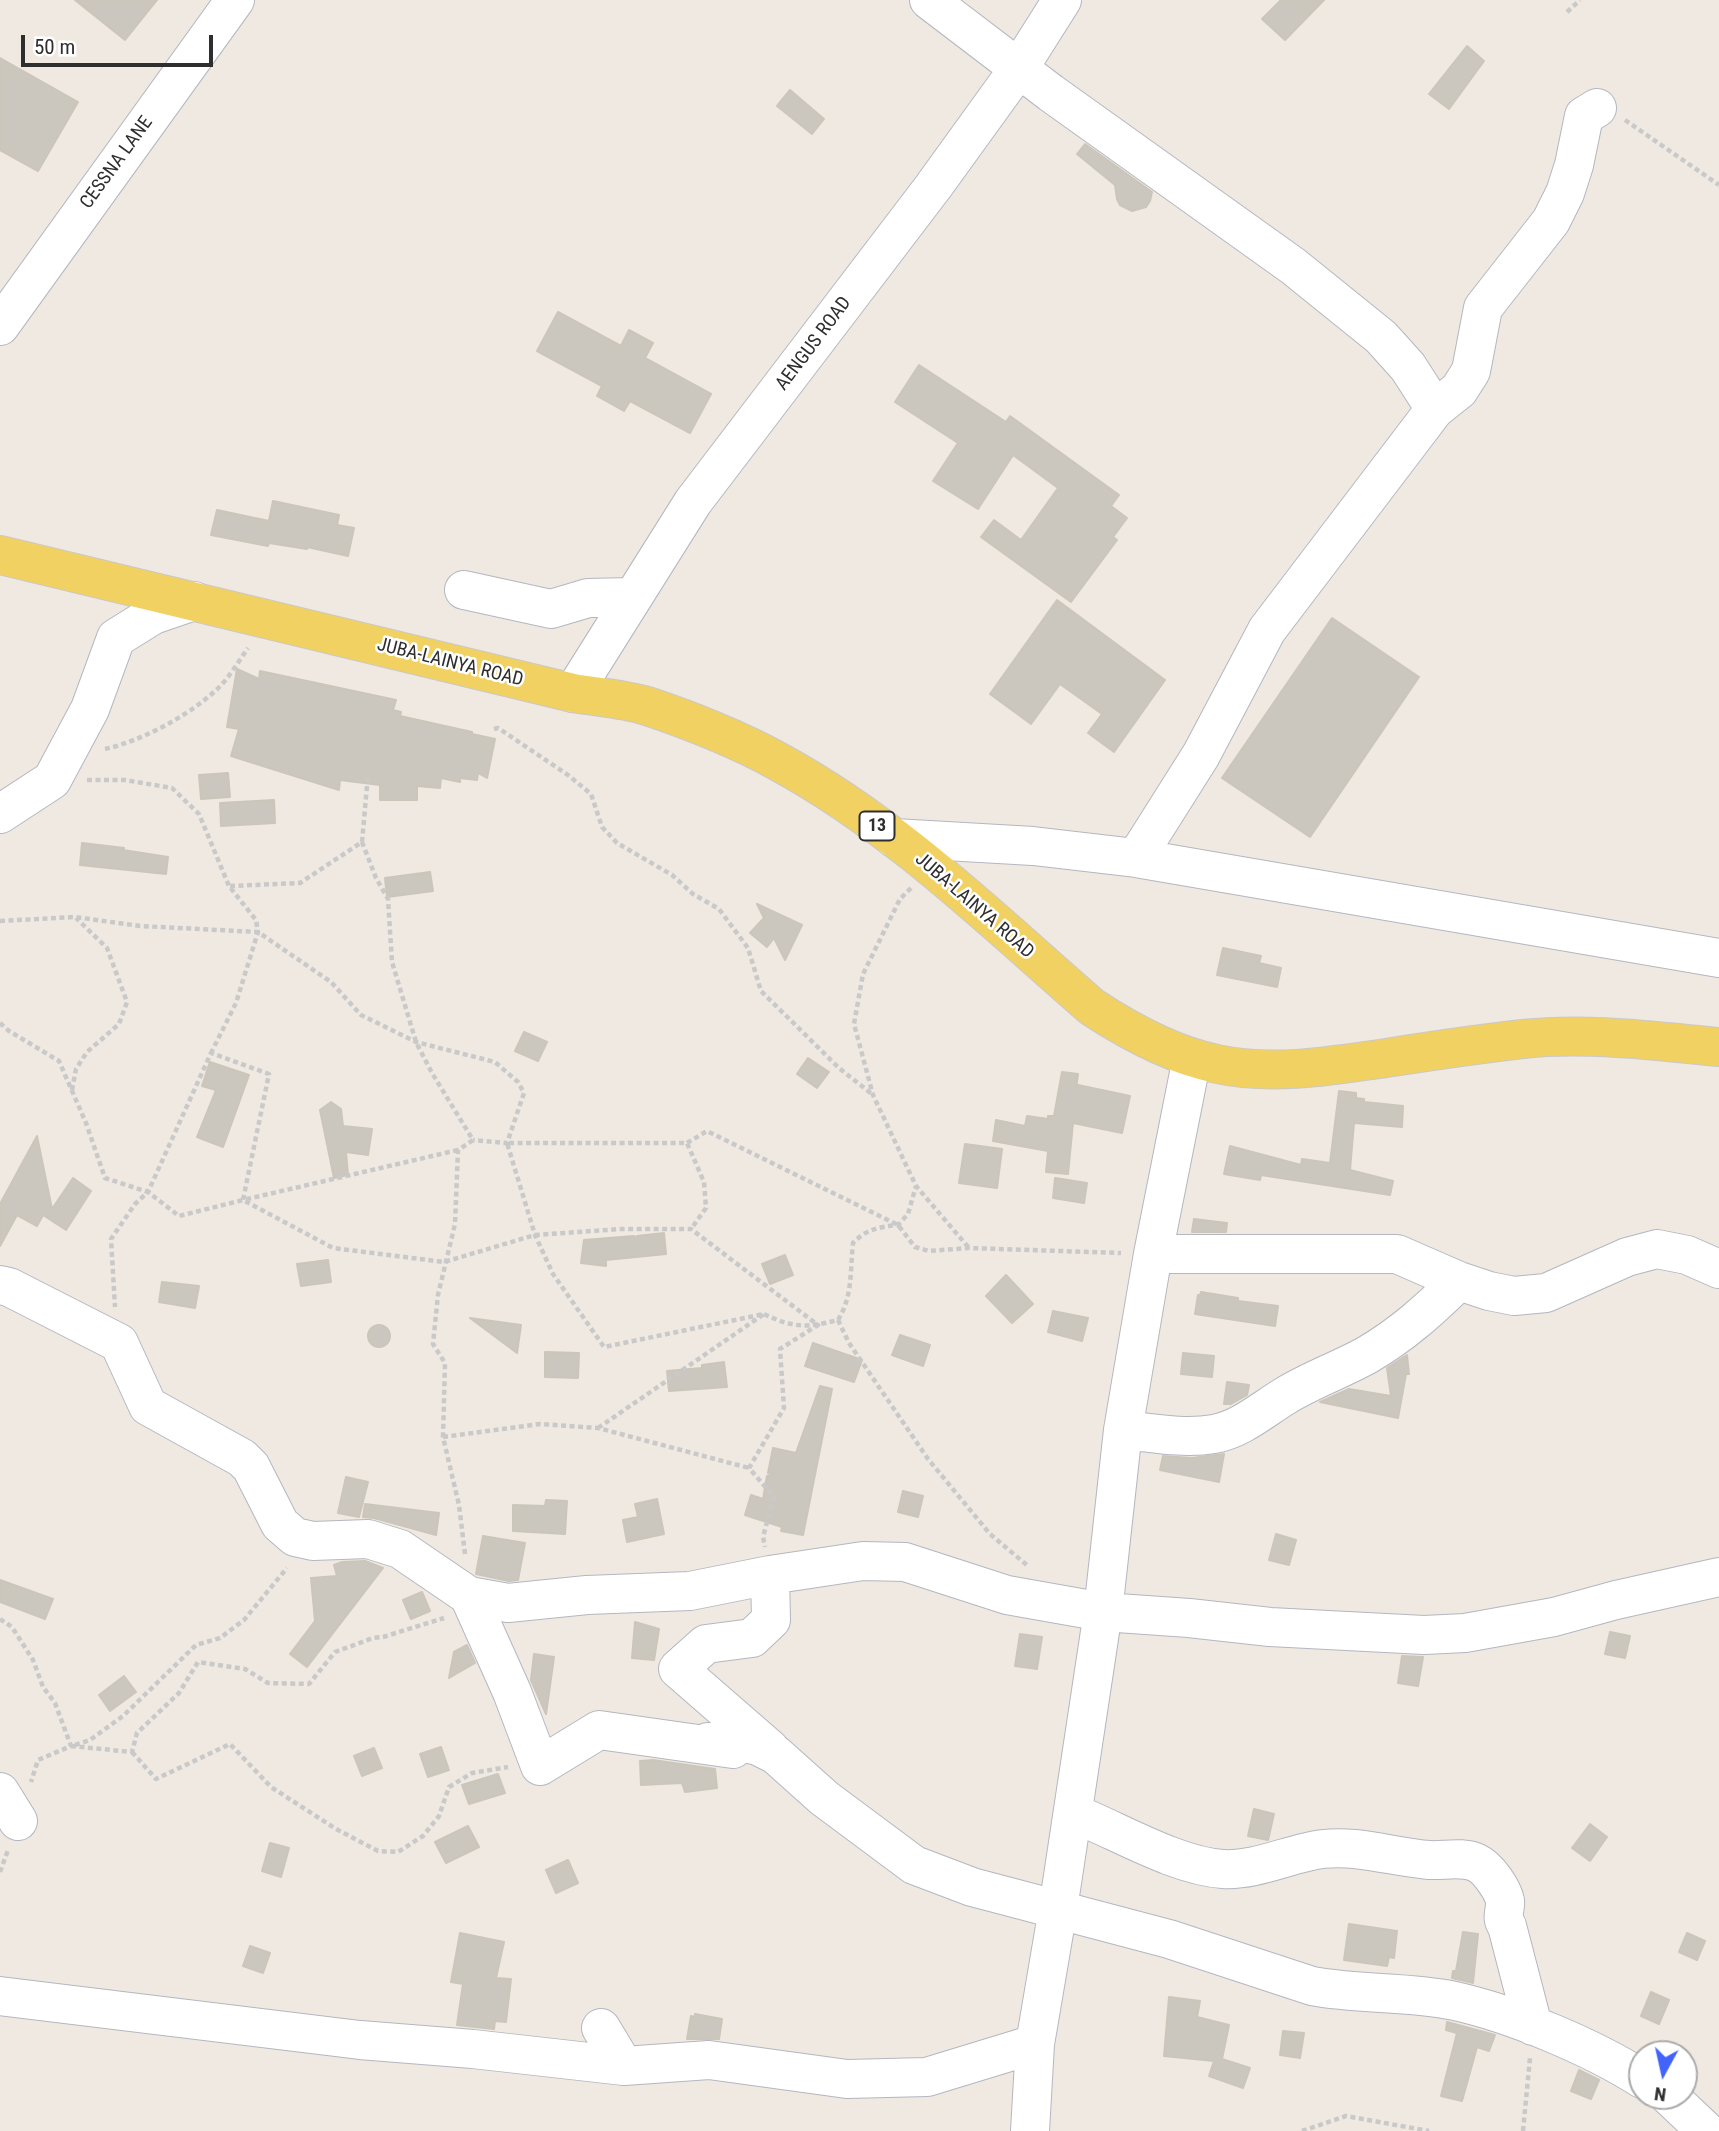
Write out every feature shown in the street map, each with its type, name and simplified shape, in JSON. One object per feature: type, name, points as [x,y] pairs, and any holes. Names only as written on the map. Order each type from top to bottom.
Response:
[{"type":"main road","name":"JUBA-LAINYA ROAD","points":[[0,555],[573,693],[645,706],[778,761],[894,838],[1092,1007],[1128,1030],[1192,1058],[1219,1065],[1272,1070],[1352,1064],[1525,1038],[1598,1037],[1719,1047]]},
{"type":"street","name":"CESSNA LANE","points":[[0,326],[235,0]]},
{"type":"street","points":[[929,0],[1293,266],[1381,337],[1408,367],[1435,410]]},
{"type":"street","name":"AENGUS ROAD","points":[[573,693],[692,502],[917,208],[1019,68],[1062,0]]},
{"type":"street","points":[[1136,858],[1201,755],[1267,630],[1435,410],[1459,390],[1471,371],[1483,308],[1551,221],[1566,193],[1584,116],[1597,108]]},
{"type":"street","points":[[464,590],[551,609],[589,598],[633,597]]},
{"type":"street","points":[[0,814],[52,779],[90,709],[116,638],[153,615],[194,601]]},
{"type":"street","points":[[894,838],[1033,846],[1136,858],[1719,958]]},
{"type":"street","points":[[1030,2131],[1035,2044],[1103,1612],[1123,1430],[1153,1254],[1192,1058]]},
{"type":"street","points":[[1153,1254],[1397,1254],[1489,1292],[1514,1296],[1546,1293],[1627,1257],[1657,1249],[1687,1255],[1719,1269]]},
{"type":"street","points":[[1123,1430],[1180,1436],[1216,1434],[1243,1424],[1313,1380],[1345,1367],[1393,1339],[1415,1324],[1459,1281]]},
{"type":"street","points":[[0,1285],[9,1287],[119,1343],[148,1406],[242,1458],[251,1467],[279,1524],[295,1536],[313,1541],[368,1539],[400,1549],[469,1595],[488,1601],[508,1603],[587,1595],[690,1591],[770,1575],[863,1562],[905,1562],[1007,1595],[1103,1612],[1314,1630],[1423,1635],[1451,1634],[1554,1617],[1719,1577]]},
{"type":"street","points":[[770,1575],[771,1620],[752,1638],[706,1644],[678,1670],[824,1798],[914,1864],[972,1887],[1169,1939],[1312,1986],[1454,2001],[1533,2026],[1628,2070]]},
{"type":"street","points":[[469,1595],[512,1692],[540,1766],[599,1730],[776,1755]]},
{"type":"street","points":[[708,1742],[758,1746],[776,1755]]},
{"type":"street","points":[[1073,1813],[1189,1862],[1220,1868],[1250,1867],[1320,1849],[1340,1848],[1430,1860],[1476,1862],[1486,1869],[1504,1897],[1503,1916],[1533,2026]]},
{"type":"street","points":[[0,1996],[360,2040],[473,2049],[624,2066],[709,2060],[847,2079],[927,2077],[1035,2044]]},
{"type":"street","points":[[601,2028],[624,2066]]},
{"type":"street","points":[[1684,2110],[1706,2131]]},
{"type":"path","points":[[1567,12],[1580,0]]},
{"type":"path","points":[[1597,108],[1610,110],[1719,185]]},
{"type":"path","points":[[102,749],[126,744],[167,724],[216,691],[254,639],[276,621]]},
{"type":"path","points":[[494,729],[498,728],[568,775],[591,794],[602,827],[617,843],[672,875],[692,894],[719,909],[748,948],[761,990],[839,1068],[873,1095]]},
{"type":"path","points":[[368,775],[362,842],[376,878],[388,899],[392,962],[416,1042],[473,1140]]},
{"type":"path","points":[[52,779],[125,780],[172,788],[199,814],[229,886],[256,920],[258,932],[236,1003],[148,1192],[135,1204],[111,1239],[119,1343]]},
{"type":"path","points":[[229,886],[300,883],[362,842]]},
{"type":"path","points":[[931,868],[900,900],[863,974],[854,1024],[873,1095],[916,1185],[969,1248]]},
{"type":"path","points":[[0,921],[75,917],[140,926],[258,932],[331,982],[362,1015],[416,1042],[495,1062],[518,1082],[524,1093],[507,1143],[535,1235],[553,1274],[604,1347],[764,1314],[787,1325],[818,1325],[838,1320],[850,1294],[853,1243],[862,1233],[879,1227],[898,1225],[908,1214],[916,1185]]},
{"type":"path","points":[[72,1091],[76,1069],[87,1052],[119,1024],[127,1002],[107,948],[75,917]]},
{"type":"path","points":[[0,1023],[59,1061],[86,1123],[105,1178],[148,1192],[178,1216],[458,1150],[473,1140],[507,1143],[687,1143],[707,1131],[898,1225],[915,1247],[929,1251],[969,1248],[1153,1254]]},
{"type":"path","points":[[211,1053],[269,1074],[243,1200]]},
{"type":"path","points":[[687,1143],[704,1182],[706,1208],[691,1228]]},
{"type":"path","points":[[132,1752],[137,1733],[179,1693],[198,1661],[245,1669],[268,1683],[309,1684],[335,1652],[373,1638],[447,1618],[469,1595],[459,1505],[443,1437],[445,1363],[433,1344],[444,1262],[455,1224],[458,1150]]},
{"type":"path","points":[[243,1200],[332,1248],[444,1262],[535,1235],[691,1228],[818,1325]]},
{"type":"path","points":[[598,1428],[764,1314]]},
{"type":"path","points":[[838,1320],[849,1343],[928,1459],[990,1534],[1029,1567]]},
{"type":"path","points":[[749,1468],[784,1408],[780,1349],[818,1325]]},
{"type":"path","points":[[443,1437],[540,1424],[598,1428],[749,1468],[774,1497],[763,1537],[770,1575]]},
{"type":"path","points":[[0,1872],[9,1807],[38,1760],[90,1740],[123,1716],[196,1645],[220,1638],[244,1620],[313,1541]]},
{"type":"path","points":[[0,1619],[12,1627],[33,1660],[43,1687],[55,1703],[71,1746]]},
{"type":"path","points":[[71,1746],[132,1752],[156,1779],[230,1744],[271,1787],[336,1829],[378,1851],[388,1852],[398,1852],[423,1836],[439,1816],[449,1787],[472,1773],[516,1766],[540,1766]]},
{"type":"path","points":[[1522,2131],[1533,2026]]},
{"type":"path","points":[[1302,2131],[1346,2116],[1429,2131]]},
{"type":"building","points":[[75,0],[157,0],[125,40]]},
{"type":"building","points":[[1281,0],[1324,0],[1285,40],[1262,19]]},
{"type":"building","points":[[1467,46],[1484,61],[1449,109],[1429,94]]},
{"type":"building","points":[[0,58],[78,102],[38,171],[0,150]]},
{"type":"building","points":[[790,90],[824,119],[812,134],[777,106]]},
{"type":"building","points":[[1085,144],[1152,192],[1146,207],[1132,211],[1120,205],[1115,185],[1077,154]]},
{"type":"building","points":[[558,312],[621,346],[629,330],[653,343],[645,358],[711,394],[690,433],[630,401],[624,411],[597,396],[602,386],[537,351]]},
{"type":"building","points":[[919,365],[1006,422],[1010,416],[1119,495],[1111,506],[1127,518],[1113,537],[1117,540],[1071,602],[981,537],[994,520],[1021,540],[1058,488],[1013,455],[978,509],[933,481],[958,443],[895,402]]},
{"type":"building","points":[[273,501],[339,515],[337,525],[354,528],[348,556],[307,547],[269,543],[268,546],[211,535],[217,510],[269,521]]},
{"type":"building","points":[[1057,600],[1165,680],[1114,752],[1088,733],[1102,714],[1060,684],[1031,724],[990,694]]},
{"type":"building","points":[[1332,618],[1419,677],[1310,837],[1222,778]]},
{"type":"building","points":[[237,669],[259,679],[260,671],[396,700],[393,710],[401,712],[400,716],[495,739],[487,778],[478,773],[477,780],[460,778],[460,782],[441,778],[440,788],[417,786],[417,800],[380,800],[380,785],[340,780],[339,790],[231,756],[239,729],[227,727]]},
{"type":"building","points":[[228,773],[230,797],[201,799],[199,775]]},
{"type":"building","points":[[274,800],[275,823],[221,826],[220,803]]},
{"type":"building","points":[[82,843],[168,857],[166,874],[80,865]]},
{"type":"building","points":[[430,872],[433,891],[387,897],[385,878]]},
{"type":"building","points":[[757,904],[802,925],[785,960],[774,938],[767,947],[750,933],[764,918]]},
{"type":"building","points":[[1223,948],[1261,956],[1259,963],[1281,968],[1277,987],[1217,975]]},
{"type":"building","points":[[524,1032],[547,1042],[538,1061],[515,1051]]},
{"type":"building","points":[[808,1058],[829,1072],[817,1088],[797,1074]]},
{"type":"building","points":[[210,1062],[249,1075],[223,1147],[197,1137],[216,1090],[202,1086]]},
{"type":"building","points":[[1062,1072],[1078,1074],[1076,1088],[1078,1085],[1130,1096],[1122,1133],[1073,1123],[1068,1174],[1046,1172],[1048,1151],[993,1141],[996,1120],[1025,1126],[1027,1116],[1048,1119],[1048,1116],[1054,1116]]},
{"type":"building","points":[[1339,1091],[1356,1093],[1356,1098],[1364,1099],[1364,1102],[1403,1106],[1402,1127],[1354,1123],[1350,1170],[1393,1181],[1390,1195],[1261,1175],[1260,1180],[1224,1174],[1230,1146],[1301,1165],[1302,1159],[1330,1163]]},
{"type":"building","points":[[331,1102],[341,1109],[343,1126],[372,1129],[368,1155],[346,1152],[348,1175],[334,1178],[320,1110]]},
{"type":"building","points":[[37,1136],[52,1209],[73,1178],[91,1191],[66,1230],[43,1215],[37,1226],[17,1215],[0,1246],[0,1204]]},
{"type":"building","points":[[965,1144],[1002,1149],[997,1188],[959,1183]]},
{"type":"building","points":[[1055,1178],[1087,1183],[1084,1203],[1053,1198]]},
{"type":"building","points":[[1194,1219],[1227,1223],[1226,1232],[1192,1232]]},
{"type":"building","points":[[664,1233],[666,1254],[606,1260],[606,1266],[581,1263],[584,1240],[634,1238]]},
{"type":"building","points":[[785,1255],[793,1275],[770,1284],[762,1264]]},
{"type":"building","points":[[328,1260],[331,1282],[301,1286],[297,1264]]},
{"type":"building","points":[[1006,1275],[1033,1304],[1012,1323],[986,1296]]},
{"type":"building","points":[[162,1282],[199,1286],[195,1308],[159,1302]]},
{"type":"building","points":[[1201,1292],[1238,1298],[1238,1301],[1278,1306],[1275,1326],[1195,1314],[1198,1295]]},
{"type":"building","points":[[1053,1311],[1088,1318],[1082,1341],[1048,1332]]},
{"type":"building","points":[[470,1318],[521,1325],[517,1353]]},
{"type":"building","points":[[379,1325],[389,1332],[390,1336],[383,1346],[379,1347],[369,1340],[368,1336],[375,1326]]},
{"type":"building","points":[[900,1335],[930,1345],[923,1366],[892,1355]]},
{"type":"building","points":[[813,1343],[862,1360],[854,1382],[805,1366]]},
{"type":"building","points":[[545,1352],[579,1353],[578,1378],[545,1377]]},
{"type":"building","points":[[1183,1353],[1214,1356],[1212,1377],[1181,1374]]},
{"type":"building","points":[[1407,1355],[1409,1374],[1406,1374],[1398,1418],[1320,1402],[1349,1389],[1391,1396],[1387,1368]]},
{"type":"building","points":[[724,1362],[727,1387],[669,1391],[667,1371],[702,1368],[702,1365]]},
{"type":"building","points":[[1227,1382],[1249,1385],[1247,1395],[1231,1404],[1224,1404]]},
{"type":"building","points":[[820,1386],[832,1389],[803,1535],[781,1531],[782,1527],[745,1515],[751,1495],[763,1499],[767,1476],[774,1474],[768,1473],[773,1448],[796,1453]]},
{"type":"building","points":[[1224,1454],[1219,1482],[1160,1470],[1163,1456],[1192,1458]]},
{"type":"building","points":[[346,1477],[368,1482],[359,1517],[338,1513]]},
{"type":"building","points":[[903,1491],[923,1496],[918,1517],[898,1512]]},
{"type":"building","points":[[657,1499],[664,1534],[627,1542],[623,1520],[638,1517],[635,1504]]},
{"type":"building","points":[[546,1500],[567,1501],[565,1534],[513,1531],[513,1505],[545,1506]]},
{"type":"building","points":[[365,1504],[439,1513],[436,1535],[363,1517]]},
{"type":"building","points":[[1276,1534],[1296,1540],[1289,1565],[1269,1560]]},
{"type":"building","points":[[483,1536],[525,1543],[518,1580],[509,1581],[476,1574]]},
{"type":"building","points":[[365,1561],[383,1568],[307,1667],[290,1654],[315,1621],[311,1578],[337,1576],[334,1565],[342,1562]]},
{"type":"building","points":[[0,1580],[53,1599],[45,1619],[0,1602]]},
{"type":"building","points":[[422,1592],[430,1611],[411,1619],[403,1600]]},
{"type":"building","points":[[635,1622],[659,1629],[654,1660],[632,1658]]},
{"type":"building","points":[[1610,1632],[1630,1636],[1625,1658],[1605,1654]]},
{"type":"building","points":[[1020,1634],[1042,1637],[1037,1669],[1015,1666]]},
{"type":"building","points":[[467,1645],[475,1663],[449,1678],[454,1652]]},
{"type":"building","points":[[534,1654],[554,1657],[546,1714],[531,1680]]},
{"type":"building","points":[[1402,1656],[1423,1657],[1418,1686],[1398,1683]]},
{"type":"building","points":[[124,1676],[136,1692],[110,1711],[99,1695]]},
{"type":"building","points":[[441,1747],[449,1770],[428,1777],[420,1754]]},
{"type":"building","points":[[374,1748],[382,1768],[362,1776],[354,1756]]},
{"type":"building","points":[[653,1760],[715,1769],[717,1788],[685,1792],[682,1783],[641,1785],[640,1761]]},
{"type":"building","points":[[498,1774],[505,1793],[469,1804],[462,1785]]},
{"type":"building","points":[[1254,1809],[1274,1814],[1268,1840],[1248,1836]]},
{"type":"building","points":[[1590,1824],[1607,1837],[1590,1861],[1572,1848]]},
{"type":"building","points":[[468,1826],[479,1847],[446,1863],[435,1842]]},
{"type":"building","points":[[270,1843],[289,1848],[281,1877],[262,1871]]},
{"type":"building","points":[[568,1860],[578,1883],[556,1893],[546,1870]]},
{"type":"building","points":[[1349,1924],[1397,1931],[1394,1958],[1389,1957],[1387,1966],[1344,1960]]},
{"type":"building","points":[[1463,1932],[1478,1934],[1473,1983],[1452,1978],[1453,1971],[1456,1971]]},
{"type":"building","points":[[460,1933],[504,1942],[496,1978],[511,1979],[506,2022],[495,2021],[494,2029],[457,2025],[463,1984],[451,1982]]},
{"type":"building","points":[[1687,1933],[1705,1941],[1697,1960],[1679,1952]]},
{"type":"building","points":[[250,1946],[270,1953],[263,1973],[243,1966]]},
{"type":"building","points":[[1651,1992],[1669,2000],[1659,2024],[1641,2016]]},
{"type":"building","points":[[1169,1997],[1200,2001],[1197,2017],[1229,2025],[1222,2059],[1250,2068],[1243,2088],[1209,2076],[1214,2061],[1164,2056]]},
{"type":"building","points":[[695,2014],[722,2019],[719,2039],[687,2039],[691,2016],[695,2017]]},
{"type":"building","points":[[1447,2022],[1495,2035],[1489,2051],[1477,2047],[1462,2101],[1441,2096],[1457,2033],[1446,2030]]},
{"type":"building","points":[[1283,2031],[1304,2033],[1300,2058],[1280,2055]]},
{"type":"building","points":[[1579,2070],[1599,2080],[1591,2099],[1571,2091]]}]
